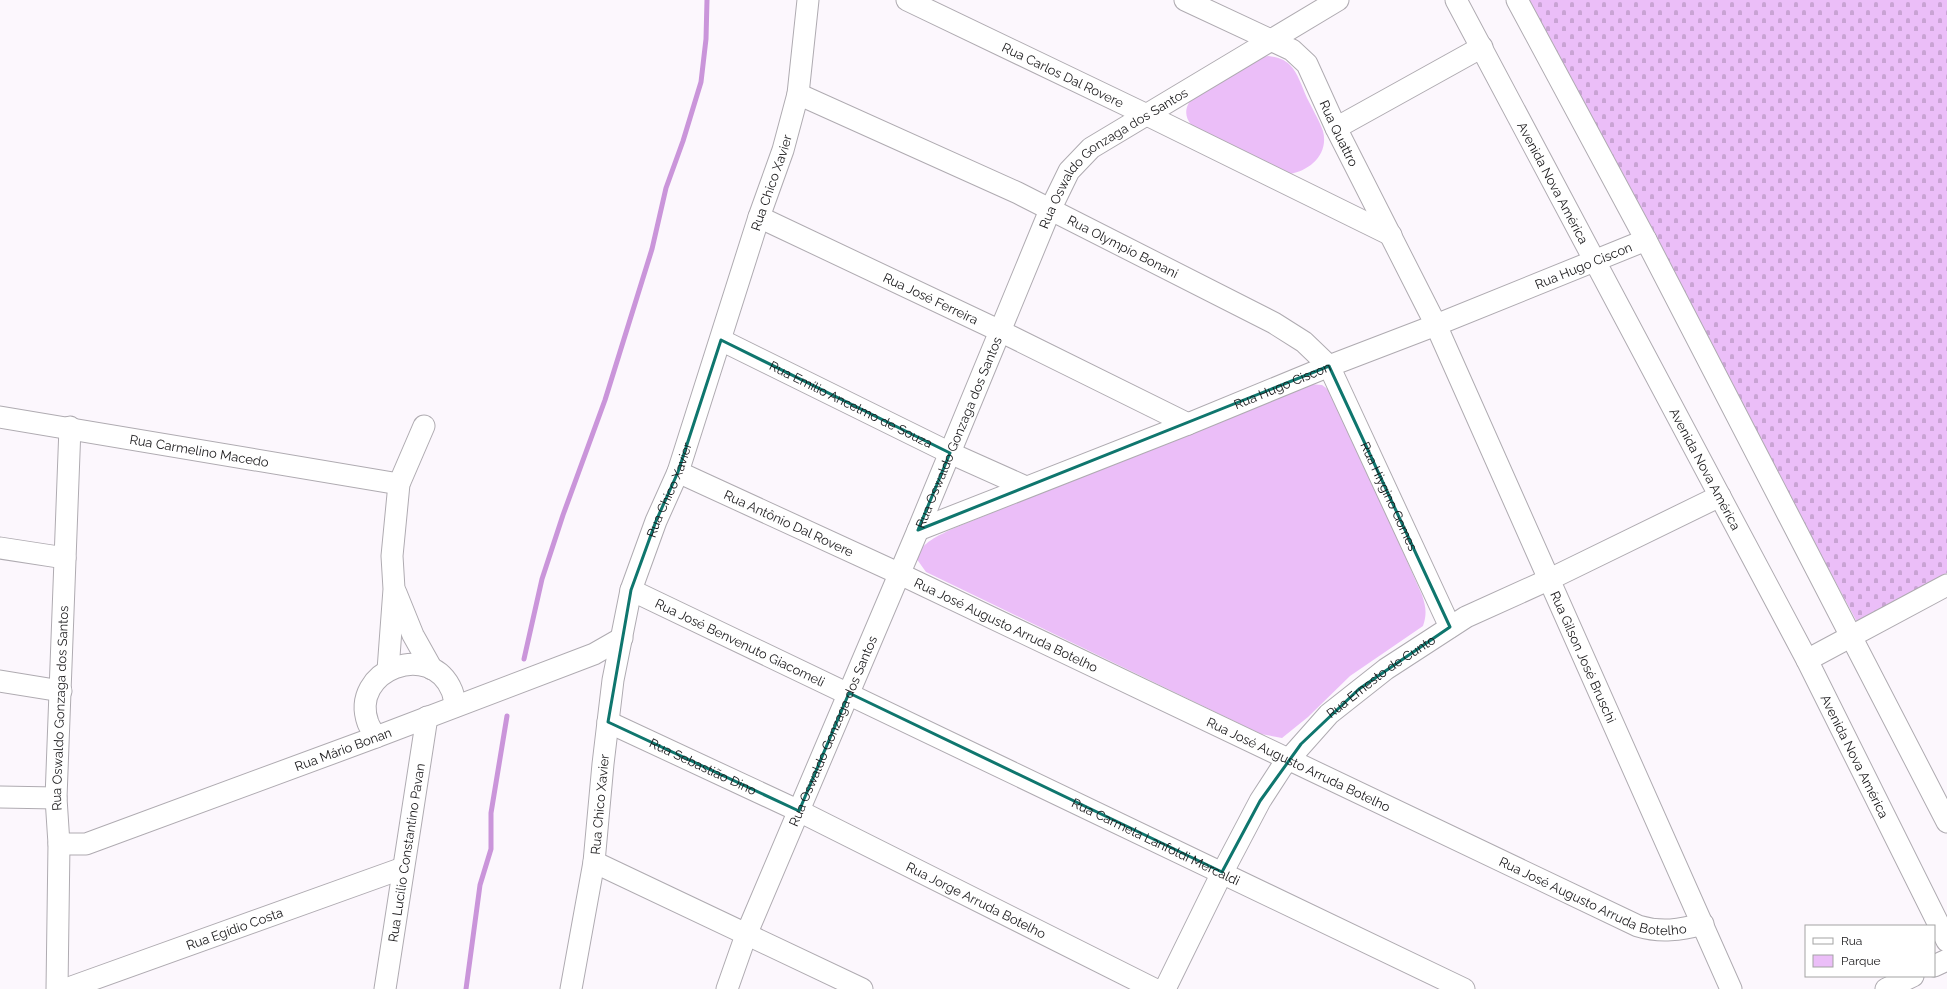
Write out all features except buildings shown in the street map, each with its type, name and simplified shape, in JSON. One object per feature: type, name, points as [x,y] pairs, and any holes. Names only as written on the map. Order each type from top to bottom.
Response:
[{"type":"street","name":"Rua Chico Xavier","points":[[571,989],[594,862],[613,680],[631,590],[656,521],[678,472],[759,217],[783,150],[798,94],[808,0]]},
{"type":"street","name":"Rua Carlos Dal Rovere","points":[[907,0],[1147,115],[1391,235]]},
{"type":"street","name":"Rua Quattro","points":[[1185,0],[1292,50],[1307,64],[1336,128],[1436,326]]},
{"type":"street","name":"Rua Oswaldo Gonzaga dos Santos","points":[[727,989],[746,935],[900,574],[1050,210],[1069,170],[1091,148],[1338,0]]},
{"type":"street","name":"Avenida Nova América","points":[[1456,0],[1807,660],[1947,942]]},
{"type":"street","points":[[1517,0],[1646,240],[1947,822]]},
{"type":"street","points":[[1336,128],[1482,47]]},
{"type":"street","name":"Rua Olympio Bonani","points":[[798,94],[1018,193],[1274,323],[1304,342],[1329,366]]},
{"type":"street","name":"Rua José Ferreira","points":[[759,217],[1000,331],[1188,424]]},
{"type":"street","name":"Rua Hugo Ciscon","points":[[918,530],[1188,424],[1329,366],[1436,326],[1646,240]]},
{"type":"street","name":"Rua Gilson José Bruschi","points":[[1436,326],[1731,989]]},
{"type":"street","name":"Rua Emílio Ancelmo de Souza","points":[[721,340],[950,453],[1026,487]]},
{"type":"street","name":"Rua Hiygino Gomes","points":[[1329,366],[1450,627]]},
{"type":"street","name":"Rua Carmelino Macedo","points":[[0,417],[70,427],[399,484]]},
{"type":"street","points":[[388,670],[394,589],[392,556],[399,484],[424,426]]},
{"type":"street","name":"Rua Oswaldo Gonzaga dos Santos","points":[[57,989],[59,844],[56,798],[70,427]]},
{"type":"street","name":"Rua Antônio Dal Rovere","points":[[678,472],[900,574]]},
{"type":"street","name":"Rua Ernesto de Cunto","points":[[1165,989],[1222,872],[1260,801],[1288,760],[1329,714],[1386,669],[1466,617],[1550,580],[1720,496]]},
{"type":"street","points":[[0,548],[65,558]]},
{"type":"street","name":"Rua José Augusto Arruda Botelho","points":[[900,574],[1638,926],[1654,931],[1670,931],[1703,924]]},
{"type":"street","points":[[1807,660],[1947,585]]},
{"type":"street","points":[[394,589],[413,635],[432,669]]},
{"type":"street","name":"Rua José Benvenuto Giacomeli","points":[[631,590],[849,693]]},
{"type":"street","name":"Rua Mário Bonan","points":[[59,844],[86,844],[376,737],[594,654],[622,638]]},
{"type":"street","points":[[376,737],[368,723],[366,708],[369,693],[376,680],[388,670],[402,664],[418,664],[432,669],[444,678],[452,691],[456,706]]},
{"type":"street","points":[[0,681],[61,691]]},
{"type":"street","name":"Rua Carmela Lanfoldi Mercaldi","points":[[849,693],[1464,989]]},
{"type":"street","name":"Rua Lucilio Constantino Pavan","points":[[385,989],[427,717]]},
{"type":"street","name":"Rua Sebastião Dino","points":[[608,722],[799,811]]},
{"type":"street","points":[[0,797],[56,798]]},
{"type":"street","name":"Rua Jorge Arruda Botelho","points":[[799,811],[1154,989]]},
{"type":"street","points":[[594,862],[862,989]]},
{"type":"street","name":"Rua Egídio Costa","points":[[66,989],[403,868]]},
{"type":"street","points":[[1935,966],[1947,960]]},
{"type":"street","points":[[1886,989],[1911,977]]},
{"type":"highlighted area","points":[[721,340],[950,453],[918,530],[1329,366],[1450,627],[1359,689],[1301,744],[1260,801],[1222,872],[849,693],[799,811],[608,722],[631,590],[656,521],[678,472]]},
{"type":"green space","points":[[1529,0],[1947,0],[1947,573],[1857,622],[1676,285]]},
{"type":"green space","points":[[1268,56],[1283,60],[1293,68],[1323,131],[1323,147],[1316,160],[1304,169],[1289,174],[1192,126],[1186,113],[1188,105],[1196,94],[1263,57]]},
{"type":"green space","points":[[1310,384],[1322,385],[1333,393],[1422,595],[1425,607],[1425,618],[1423,626],[1350,676],[1308,717],[1282,738],[1261,734],[926,572],[916,558],[926,544],[952,529]]},
{"type":"waterway","points":[[524,659],[542,579],[563,515],[605,400],[652,249],[666,188],[683,141],[701,82],[706,39],[707,0]]},
{"type":"waterway","points":[[466,989],[480,885],[491,849],[491,813],[507,716]]}]
